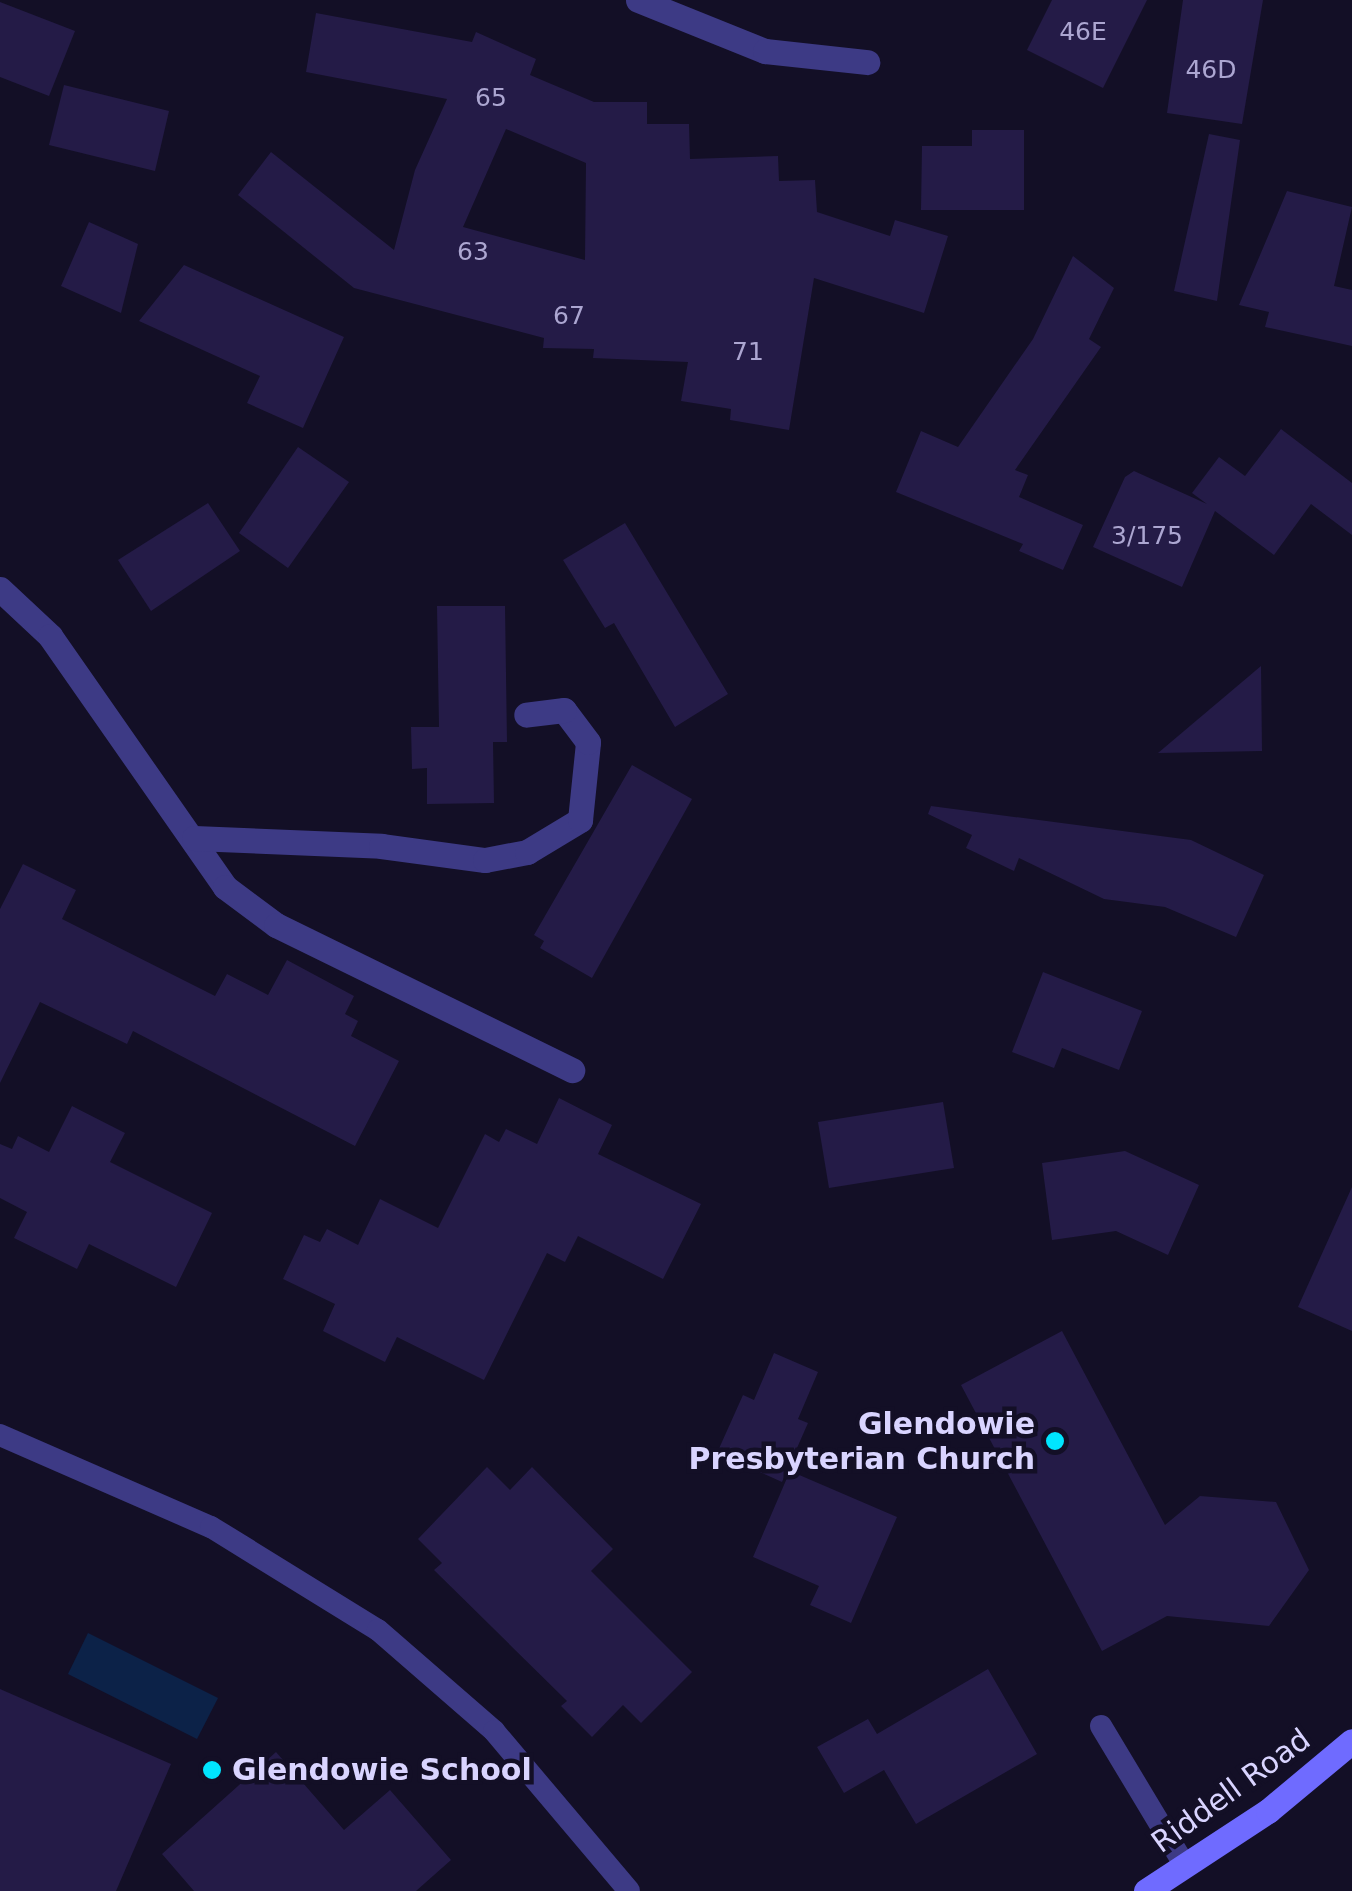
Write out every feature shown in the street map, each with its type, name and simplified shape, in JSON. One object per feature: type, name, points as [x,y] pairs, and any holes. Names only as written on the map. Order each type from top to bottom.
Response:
[{"type":"street","points":[[638,0],[765,51],[868,62]]},
{"type":"street","points":[[0,589],[50,636],[225,887],[276,925],[572,1070]]},
{"type":"street","points":[[194,838],[381,846],[485,860],[527,852],[580,820],[588,742],[564,710],[526,715]]},
{"type":"street","name":"Riddell Road","points":[[1146,1891],[1268,1811],[1352,1742]]},
{"type":"lane","points":[[0,1435],[211,1527],[378,1630],[494,1732],[628,1891]]},
{"type":"lane","points":[[1101,1726],[1185,1866]]},
{"type":"water","points":[[88,1633],[218,1698],[197,1739],[68,1674]]},
{"type":"building","points":[[1052,0],[1147,0],[1103,88],[1027,50]]},
{"type":"building","points":[[1183,0],[1263,0],[1242,124],[1167,113]]},
{"type":"building","points":[[0,2],[75,31],[49,96],[0,77]]},
{"type":"building","points":[[316,13],[472,42],[476,32],[536,59],[530,75],[594,102],[647,102],[647,124],[689,124],[690,159],[778,156],[779,181],[815,180],[817,212],[890,236],[895,220],[948,236],[924,313],[814,278],[789,430],[730,420],[731,409],[681,401],[688,362],[593,358],[594,349],[543,348],[544,338],[354,288],[238,195],[271,152],[394,250],[415,170],[447,99],[306,72]],"holes":[[[506,129],[586,163],[585,260],[463,227]]]},
{"type":"building","points":[[64,85],[169,111],[155,171],[49,145]]},
{"type":"building","points":[[972,130],[1024,130],[1024,210],[921,210],[922,146],[972,146]]},
{"type":"building","points":[[1209,134],[1240,140],[1217,301],[1174,291]]},
{"type":"building","points":[[1287,191],[1352,207],[1334,286],[1352,290],[1352,346],[1265,327],[1269,312],[1239,305]]},
{"type":"building","points":[[89,222],[138,244],[121,313],[61,286]]},
{"type":"building","points":[[1073,256],[1114,288],[1089,339],[1101,347],[1015,470],[1028,475],[1019,497],[1083,525],[1063,570],[1019,551],[1023,544],[896,492],[921,431],[958,447],[1033,339]]},
{"type":"building","points":[[184,265],[344,337],[303,428],[247,403],[260,376],[139,321]]},
{"type":"building","points":[[1281,429],[1352,483],[1352,535],[1311,504],[1274,555],[1215,511],[1182,587],[1093,547],[1125,477],[1134,471],[1207,504],[1192,493],[1219,457],[1245,476]]},
{"type":"building","points":[[298,447],[349,482],[288,568],[239,533]]},
{"type":"building","points":[[208,503],[240,551],[151,611],[118,560]]},
{"type":"building","points":[[625,523],[728,694],[675,727],[614,623],[605,628],[563,560]]},
{"type":"building","points":[[437,606],[505,606],[507,742],[493,742],[494,803],[427,804],[427,768],[412,769],[411,727],[439,727]]},
{"type":"building","points":[[1261,666],[1262,751],[1158,753]]},
{"type":"building","points":[[632,765],[692,799],[592,978],[540,948],[544,941],[534,935]]},
{"type":"building","points":[[931,806],[1191,840],[1264,875],[1236,937],[1165,907],[1104,899],[1019,858],[1014,871],[966,848],[972,835],[928,814]]},
{"type":"building","points":[[23,864],[76,890],[62,919],[215,996],[227,974],[268,995],[287,960],[354,996],[345,1014],[358,1021],[351,1036],[399,1061],[355,1146],[133,1031],[127,1044],[40,1002],[0,1083],[0,909]]},
{"type":"building","points":[[1043,972],[1142,1011],[1119,1070],[1062,1048],[1054,1068],[1012,1052]]},
{"type":"building","points":[[559,1098],[612,1125],[598,1154],[701,1204],[663,1279],[578,1236],[565,1262],[547,1253],[484,1380],[397,1337],[385,1362],[323,1331],[335,1304],[283,1279],[304,1235],[320,1242],[327,1229],[358,1245],[380,1199],[438,1228],[485,1134],[499,1142],[506,1129],[537,1144]]},
{"type":"building","points":[[943,1102],[954,1168],[829,1188],[818,1122]]},
{"type":"building","points":[[72,1106],[125,1133],[110,1162],[212,1213],[176,1287],[89,1244],[77,1269],[14,1238],[27,1212],[0,1198],[0,1144],[12,1149],[18,1136],[49,1152]]},
{"type":"building","points":[[1125,1151],[1199,1185],[1168,1255],[1116,1231],[1052,1240],[1042,1163]]},
{"type":"building","points":[[1352,1187],[1352,1331],[1298,1307]]},
{"type":"building","name":"Glendowie Presbyterian Church","points":[[1062,1331],[1165,1525],[1200,1496],[1276,1502],[1309,1570],[1269,1626],[1167,1616],[1102,1651],[961,1385]]},
{"type":"building","points":[[774,1353],[818,1372],[798,1419],[808,1423],[782,1482],[717,1453],[743,1395],[754,1400]]},
{"type":"building","points":[[487,1467],[510,1490],[532,1467],[613,1549],[591,1571],[692,1672],[641,1723],[623,1705],[592,1737],[561,1706],[567,1701],[434,1570],[442,1563],[418,1539]]},
{"type":"building","points":[[790,1471],[897,1517],[851,1623],[810,1605],[819,1586],[753,1557]]},
{"type":"building","points":[[988,1669],[1037,1754],[916,1824],[884,1770],[844,1793],[817,1747],[868,1719],[877,1734]]},
{"type":"building","points":[[0,1689],[171,1764],[116,1891],[0,1891]]},
{"type":"building","points":[[276,1752],[344,1830],[390,1790],[451,1860],[416,1891],[194,1891],[162,1854]]},
{"type":"place","name":"Glendowie Presbyterian Church","points":[[1055,1441]]},
{"type":"place","name":"Glendowie School","points":[[212,1770]]}]
